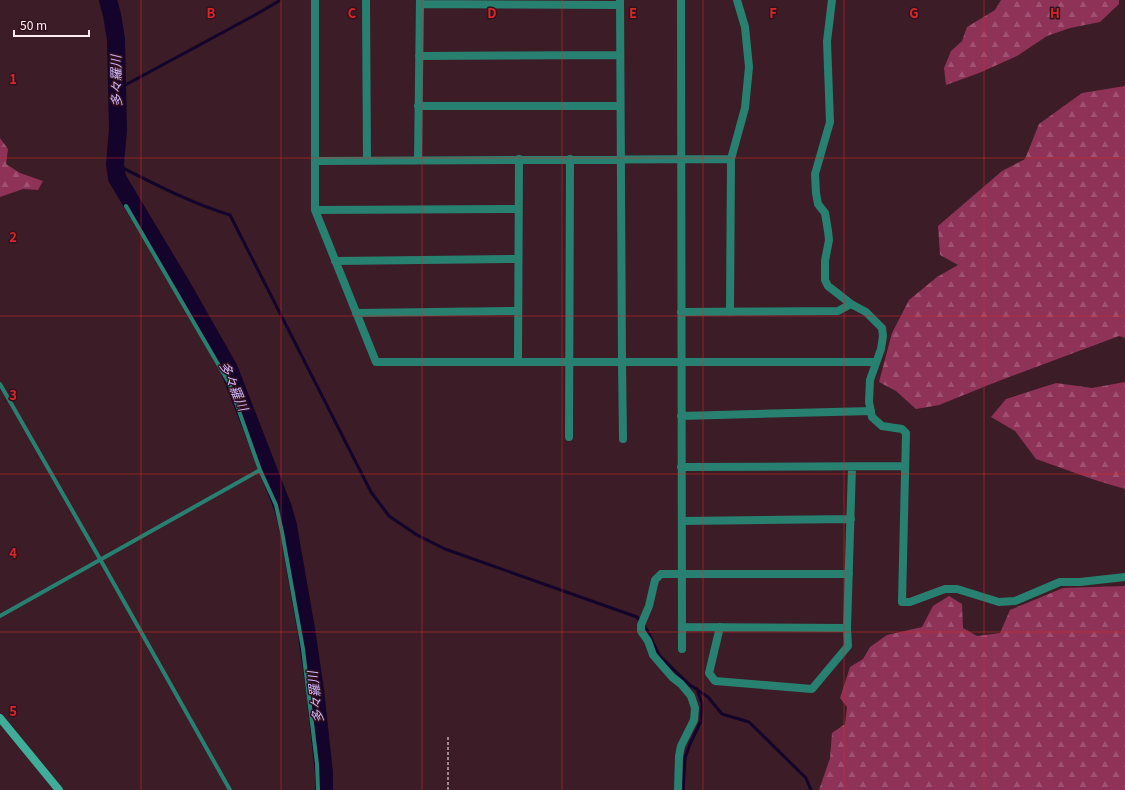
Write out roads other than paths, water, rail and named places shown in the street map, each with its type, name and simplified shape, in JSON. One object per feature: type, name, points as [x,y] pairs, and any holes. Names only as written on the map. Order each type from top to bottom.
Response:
[{"type":"street","points":[[315,0],[315,210],[376,362],[876,362]]},
{"type":"street","points":[[366,0],[367,160]]},
{"type":"street","points":[[681,0],[682,650]]},
{"type":"street","points":[[730,312],[730,159],[745,108],[749,67],[745,27],[737,0]]},
{"type":"street","points":[[832,0],[827,41],[830,122],[815,174],[818,204],[824,213],[828,230],[828,240],[824,261],[825,280],[828,286],[851,304],[866,312],[882,328],[883,336],[881,349],[870,380],[869,402],[872,417],[882,426],[902,429],[906,433],[902,602],[910,602],[945,589],[957,589],[999,602],[1015,601],[1060,582],[1080,582],[1125,577]]},
{"type":"street","points":[[418,160],[420,2],[620,2],[623,439]]},
{"type":"street","points":[[419,56],[620,55]]},
{"type":"street","points":[[418,106],[620,106]]},
{"type":"street","points":[[518,362],[519,159]]},
{"type":"street","points":[[569,437],[568,362],[570,159]]},
{"type":"street","points":[[315,160],[730,159]]},
{"type":"street","points":[[315,210],[518,209]]},
{"type":"street","points":[[335,260],[518,259]]},
{"type":"street","points":[[681,312],[838,311],[851,304]]},
{"type":"street","points":[[356,313],[518,311]]},
{"type":"street","points":[[681,416],[871,411]]},
{"type":"street","points":[[681,467],[905,466]]},
{"type":"street","points":[[720,627],[709,673],[715,681],[812,689],[848,646],[847,628],[852,467]]},
{"type":"street","points":[[682,521],[851,519]]},
{"type":"street","points":[[678,790],[679,756],[681,746],[694,720],[695,708],[691,696],[653,655],[648,641],[641,631],[642,621],[649,606],[655,580],[661,574],[849,574]]},
{"type":"street","points":[[682,627],[847,628]]},
{"type":"street","points":[[0,718],[59,790]]},
{"type":"lane","points":[[126,206],[229,383],[260,470],[276,505],[303,649],[317,764],[318,790]]},
{"type":"lane","points":[[0,384],[230,790]]},
{"type":"lane","points":[[0,616],[260,470]]},
{"type":"waterway","name":"多々羅川","points":[[108,0],[116,39],[118,130],[115,164],[117,178],[183,288],[229,369],[283,508],[288,526],[315,690],[324,773],[324,790]]},
{"type":"waterway","points":[[116,90],[279,1]]},
{"type":"waterway","points":[[115,164],[186,199],[230,215],[371,492],[389,516],[417,535],[445,549],[637,617],[647,630],[659,655],[674,670],[690,685],[708,697],[722,714],[749,722],[806,778],[811,790]]},
{"type":"waterway","points":[[683,790],[685,758],[701,721],[702,704],[697,689]]}]
